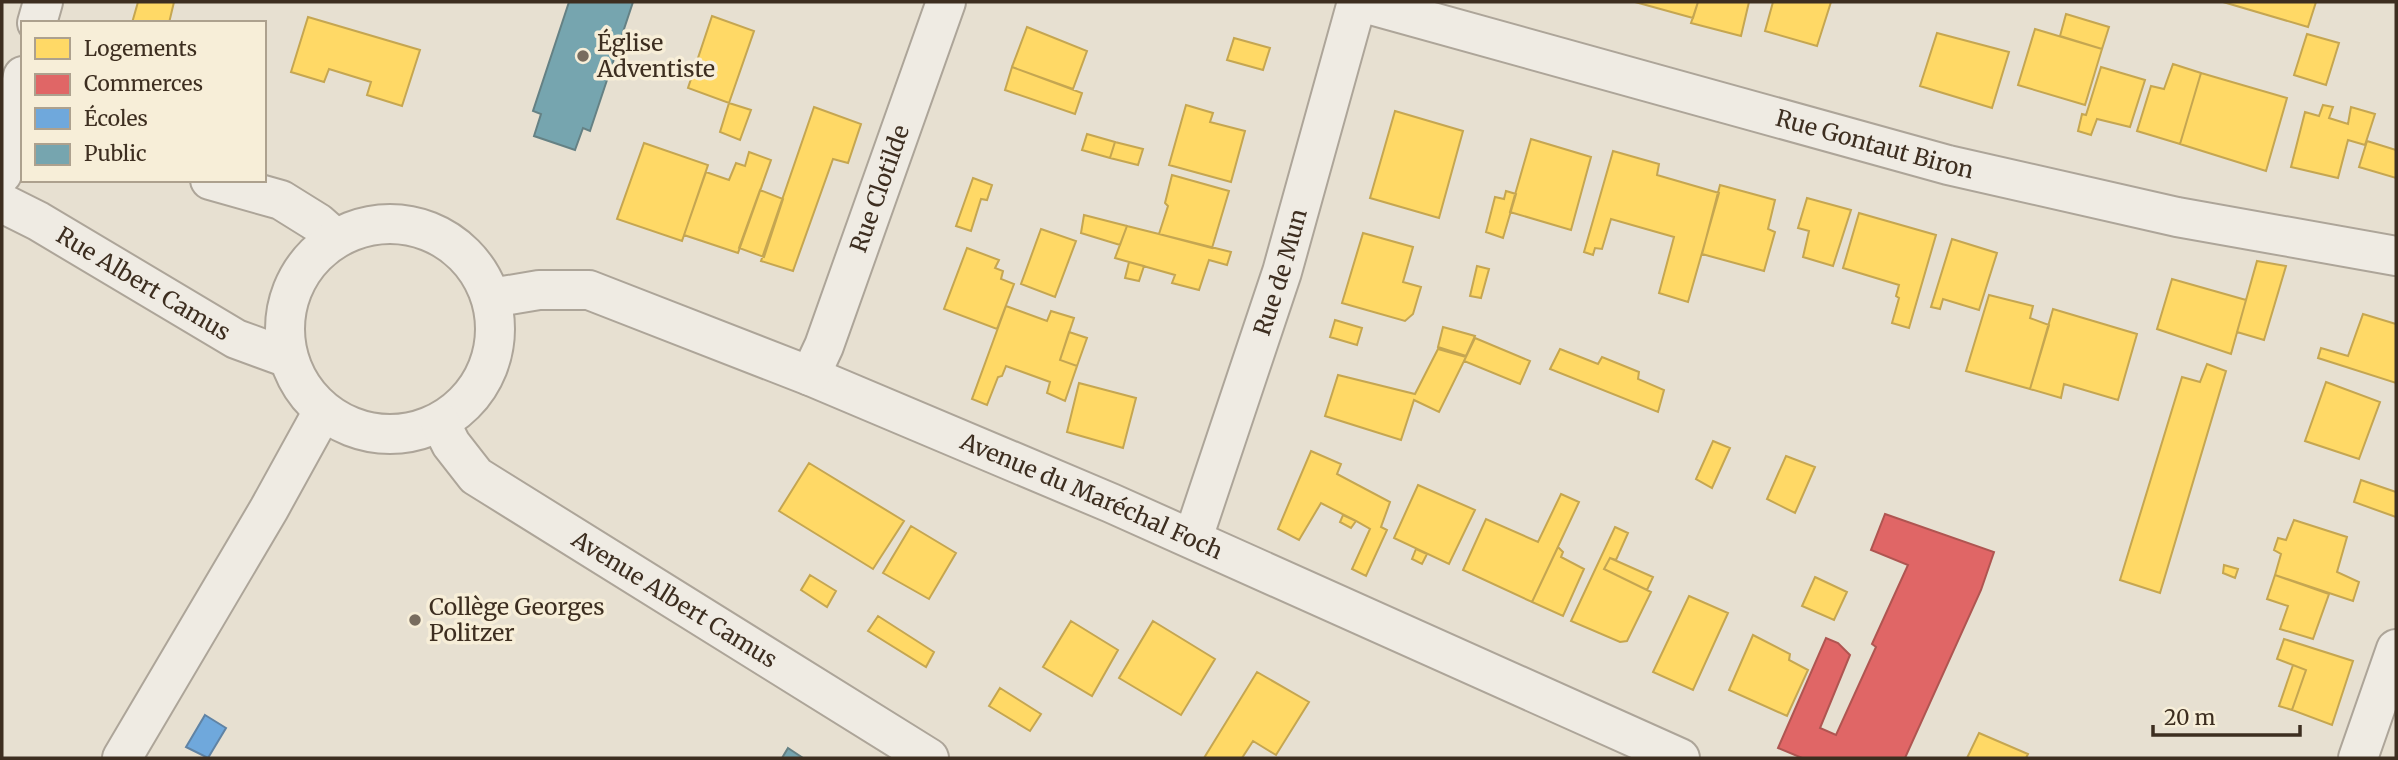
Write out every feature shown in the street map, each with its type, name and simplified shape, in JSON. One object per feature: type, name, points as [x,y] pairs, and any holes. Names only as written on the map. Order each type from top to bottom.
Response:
[{"type":"street","points":[[38,21],[43,2]]},
{"type":"street","name":"Rue Clotilde","points":[[810,376],[824,346],[947,2]]},
{"type":"street","name":"Rue Gontaut Biron","points":[[1359,2],[1948,165],[2177,217],[2396,256]]},
{"type":"street","name":"Rue de Mun","points":[[1193,538],[1282,272],[1359,2]]},
{"type":"street","points":[[2,174],[21,86]]},
{"type":"street","points":[[217,182],[281,200],[318,223],[335,238]]},
{"type":"street","name":"Rue Albert Camus","points":[[2,203],[38,221],[236,339],[288,358]]},
{"type":"street","points":[[399,223],[428,230],[456,246],[477,270],[491,298],[496,327],[492,355],[481,382],[463,405],[440,422],[411,432],[380,435],[350,427],[323,411],[302,387],[288,358],[284,324],[291,290],[309,260],[335,238],[364,224],[399,223]]},
{"type":"street","name":"Avenue du Maréchal Foch","points":[[491,298],[540,290],[589,289],[810,376],[1193,538],[1680,758]]},
{"type":"street","points":[[122,758],[269,509],[323,411]]},
{"type":"street","name":"Avenue Albert Camus","points":[[440,422],[451,444],[476,476],[929,758]]},
{"type":"street","points":[[2358,758],[2396,649]]},
{"type":"building: Logements","points":[[138,2],[174,2],[169,21],[133,21]]},
{"type":"building: Logements","points":[[1635,2],[1698,2],[1693,18]]},
{"type":"building: Logements","points":[[1698,2],[1749,2],[1741,36],[1691,23]]},
{"type":"building: Logements","points":[[1773,2],[1831,2],[1817,46],[1765,31]]},
{"type":"building: Logements","points":[[2223,2],[2316,2],[2308,27]]},
{"type":"building: Logements","points":[[2066,14],[2109,27],[2102,49],[2060,36]]},
{"type":"building: Logements","points":[[712,16],[754,31],[729,103],[688,88]]},
{"type":"building: Logements","points":[[308,17],[420,50],[402,106],[367,95],[371,82],[329,69],[324,82],[291,72]]},
{"type":"building: Logements","points":[[1027,27],[1087,51],[1073,89],[1012,67]]},
{"type":"building: Logements","points":[[2035,29],[2102,49],[2085,105],[2018,85]]},
{"type":"building: Logements","points":[[1937,33],[2009,52],[1992,108],[1920,86]]},
{"type":"building: Logements","points":[[2307,34],[2339,43],[2326,85],[2294,75]]},
{"type":"building: Logements","points":[[1234,38],[1270,48],[1263,70],[1227,60]]},
{"type":"building: Logements","points":[[2173,64],[2201,73],[2180,144],[2137,131],[2151,86],[2164,89]]},
{"type":"building: Logements","points":[[1012,67],[1082,93],[1075,114],[1005,90]]},
{"type":"building: Logements","points":[[2101,67],[2145,80],[2130,127],[2097,119],[2091,135],[2078,131],[2082,114],[2086,115]]},
{"type":"building: Logements","points":[[2201,73],[2287,98],[2266,171],[2180,144]]},
{"type":"building: Logements","points":[[729,103],[751,110],[740,140],[720,132]]},
{"type":"building: Logements","points":[[1186,105],[1213,113],[1210,122],[1245,131],[1231,182],[1169,165]]},
{"type":"building: Logements","points":[[2323,105],[2333,107],[2329,118],[2348,124],[2351,107],[2375,114],[2365,145],[2348,140],[2338,178],[2291,167],[2305,112],[2319,116]]},
{"type":"building: Logements","points":[[814,107],[861,124],[848,163],[833,159],[793,271],[761,261]]},
{"type":"building: Logements","points":[[1395,111],[1463,131],[1439,218],[1370,198]]},
{"type":"building: Logements","points":[[1087,134],[1115,142],[1110,158],[1082,150]]},
{"type":"building: Logements","points":[[1531,139],[1591,157],[1571,230],[1510,212]]},
{"type":"building: Logements","points":[[2367,141],[2396,150],[2396,178],[2359,167]]},
{"type":"building: Logements","points":[[1115,142],[1143,149],[1138,165],[1110,158]]},
{"type":"building: Logements","points":[[644,143],[708,165],[682,241],[617,219]]},
{"type":"building: Logements","points":[[1613,151],[1659,164],[1657,175],[1719,193],[1688,302],[1659,293],[1674,237],[1611,219],[1602,249],[1595,248],[1593,255],[1584,252]]},
{"type":"building: Logements","points":[[749,152],[771,160],[738,253],[684,235],[706,172],[729,180],[736,163],[745,166]]},
{"type":"building: Logements","points":[[1172,175],[1229,191],[1212,248],[1159,234],[1168,206],[1165,203]]},
{"type":"building: Logements","points":[[973,178],[992,185],[987,200],[981,199],[971,231],[956,226]]},
{"type":"building: Logements","points":[[1720,185],[1775,200],[1768,229],[1775,232],[1764,271],[1702,254]]},
{"type":"building: Logements","points":[[760,190],[783,199],[764,257],[739,248]]},
{"type":"building: Logements","points":[[1506,191],[1516,194],[1503,238],[1486,232],[1495,197],[1504,199]]},
{"type":"building: Logements","points":[[1807,198],[1851,210],[1833,266],[1803,257],[1809,231],[1798,228]]},
{"type":"building: Logements","points":[[1859,213],[1936,235],[1909,328],[1892,323],[1899,298],[1896,296],[1899,285],[1843,268]]},
{"type":"building: Logements","points":[[1084,215],[1127,226],[1120,245],[1081,233]]},
{"type":"building: Logements","points":[[1127,226],[1231,252],[1227,265],[1209,260],[1199,290],[1172,283],[1175,275],[1115,258]]},
{"type":"building: Logements","points":[[1041,229],[1076,241],[1055,297],[1021,284]]},
{"type":"building: Logements","points":[[1363,233],[1413,247],[1403,282],[1421,287],[1413,314],[1405,321],[1342,303]]},
{"type":"building: Logements","points":[[1952,239],[1997,253],[1979,310],[1943,299],[1940,309],[1931,307]]},
{"type":"building: Logements","points":[[967,248],[999,260],[995,268],[1003,271],[1001,279],[1014,284],[997,329],[944,309]]},
{"type":"building: Logements","points":[[2257,261],[2286,266],[2264,340],[2237,332]]},
{"type":"building: Logements","points":[[1129,262],[1144,266],[1139,281],[1125,278]]},
{"type":"building: Logements","points":[[1477,266],[1489,269],[1481,298],[1470,296]]},
{"type":"building: Logements","points":[[2172,279],[2246,300],[2231,354],[2157,329]]},
{"type":"building: Logements","points":[[1989,295],[2033,306],[2030,318],[2049,325],[2030,389],[1966,371]]},
{"type":"building: Logements","points":[[1006,306],[1047,321],[1051,311],[1074,318],[1060,360],[1077,366],[1065,401],[1047,393],[1050,382],[1006,366],[1002,376],[998,377],[987,405],[972,399]]},
{"type":"building: Logements","points":[[2053,309],[2137,334],[2118,400],[2064,384],[2061,398],[2030,389]]},
{"type":"building: Logements","points":[[2363,314],[2396,324],[2396,383],[2318,358],[2321,348],[2348,356]]},
{"type":"building: Logements","points":[[1335,320],[1362,328],[1357,345],[1330,337]]},
{"type":"building: Logements","points":[[1443,327],[1475,336],[1466,356],[1438,347]]},
{"type":"building: Logements","points":[[1069,332],[1087,338],[1077,366],[1060,360]]},
{"type":"building: Logements","points":[[1475,338],[1530,361],[1520,384],[1464,361]]},
{"type":"building: Logements","points":[[1438,349],[1466,357],[1439,412],[1414,400],[1401,440],[1325,416],[1338,375],[1415,394]]},
{"type":"building: Logements","points":[[1560,349],[1598,364],[1602,357],[1639,372],[1638,379],[1664,390],[1658,412],[1550,369]]},
{"type":"building: Logements","points":[[2207,364],[2226,371],[2160,593],[2120,580],[2182,377],[2200,382]]},
{"type":"building: Logements","points":[[2326,382],[2380,402],[2359,459],[2305,441]]},
{"type":"building: Logements","points":[[1079,383],[1136,398],[1123,448],[1067,432]]},
{"type":"building: Logements","points":[[1713,441],[1730,448],[1712,488],[1696,479]]},
{"type":"building: Logements","points":[[1311,451],[1341,464],[1337,474],[1390,502],[1381,527],[1387,530],[1366,576],[1352,569],[1370,529],[1356,521],[1321,503],[1299,540],[1278,529]]},
{"type":"building: Logements","points":[[1786,456],[1815,467],[1795,513],[1767,499]]},
{"type":"building: Logements","points":[[809,463],[904,521],[873,569],[779,511]]},
{"type":"building: Logements","points":[[2361,480],[2396,492],[2396,517],[2354,502]]},
{"type":"building: Logements","points":[[1418,485],[1475,510],[1449,564],[1394,538]]},
{"type":"building: Logements","points":[[1561,494],[1579,502],[1532,602],[1463,570],[1486,519],[1538,542]]},
{"type":"building: Logements","points":[[1343,515],[1356,521],[1351,528],[1340,522]]},
{"type":"building: Logements","points":[[2294,520],[2347,537],[2337,572],[2359,582],[2353,601],[2275,575],[2281,554],[2274,550],[2278,538],[2286,540]]},
{"type":"building: Logements","points":[[911,526],[956,553],[929,599],[883,573]]},
{"type":"building: Logements","points":[[1615,527],[1628,533],[1616,560],[1610,558],[1604,569],[1651,592],[1627,641],[1620,642],[1571,621]]},
{"type":"building: Logements","points":[[1558,547],[1563,552],[1561,557],[1584,569],[1563,616],[1532,602]]},
{"type":"building: Logements","points":[[1416,549],[1427,554],[1422,564],[1412,559]]},
{"type":"building: Logements","points":[[1610,558],[1653,577],[1647,590],[1604,569]]},
{"type":"building: Logements","points":[[2224,565],[2238,569],[2235,578],[2223,573]]},
{"type":"building: Logements","points":[[810,575],[836,591],[827,607],[801,590]]},
{"type":"building: Logements","points":[[2275,575],[2329,594],[2313,639],[2280,629],[2288,606],[2267,599]]},
{"type":"building: Logements","points":[[1815,577],[1847,592],[1834,620],[1802,606]]},
{"type":"building: Logements","points":[[1689,596],[1728,613],[1693,690],[1653,672]]},
{"type":"building: Logements","points":[[878,616],[934,652],[926,667],[868,631]]},
{"type":"building: Logements","points":[[1071,621],[1118,650],[1092,696],[1043,667]]},
{"type":"building: Logements","points":[[1153,621],[1215,659],[1181,715],[1119,678]]},
{"type":"building: Logements","points":[[1753,635],[1790,654],[1789,660],[1808,670],[1787,716],[1729,690]]},
{"type":"building: Logements","points":[[2284,639],[2353,661],[2332,725],[2292,710],[2306,670],[2277,659]]},
{"type":"building: Logements","points":[[2293,665],[2306,670],[2292,710],[2279,706]]},
{"type":"building: Logements","points":[[1257,672],[1309,702],[1276,755],[1253,741],[1242,758],[1204,758]]},
{"type":"building: Logements","points":[[1000,688],[1041,714],[1030,731],[989,706]]},
{"type":"building: Logements","points":[[1979,733],[2028,754],[2026,758],[1967,758]]},
{"type":"building: Commerces","points":[[1885,514],[1994,552],[1981,590],[1905,758],[1802,758],[1778,748],[1826,638],[1838,643],[1850,655],[1820,728],[1836,735],[1876,647],[1872,644],[1908,565],[1871,550]]},
{"type":"building: Écoles","points":[[205,715],[226,728],[208,758],[186,747]]},
{"type":"building: Public","name":"Église Adventiste","points":[[569,2],[633,2],[590,131],[583,128],[575,150],[534,136],[541,114],[533,111]]},
{"type":"building: Public","points":[[788,748],[803,758],[782,758]]},
{"type":"place","name":"Église Adventiste","points":[[583,56]]},
{"type":"place","name":"Collège Georges Politzer","points":[[415,620]]}]
